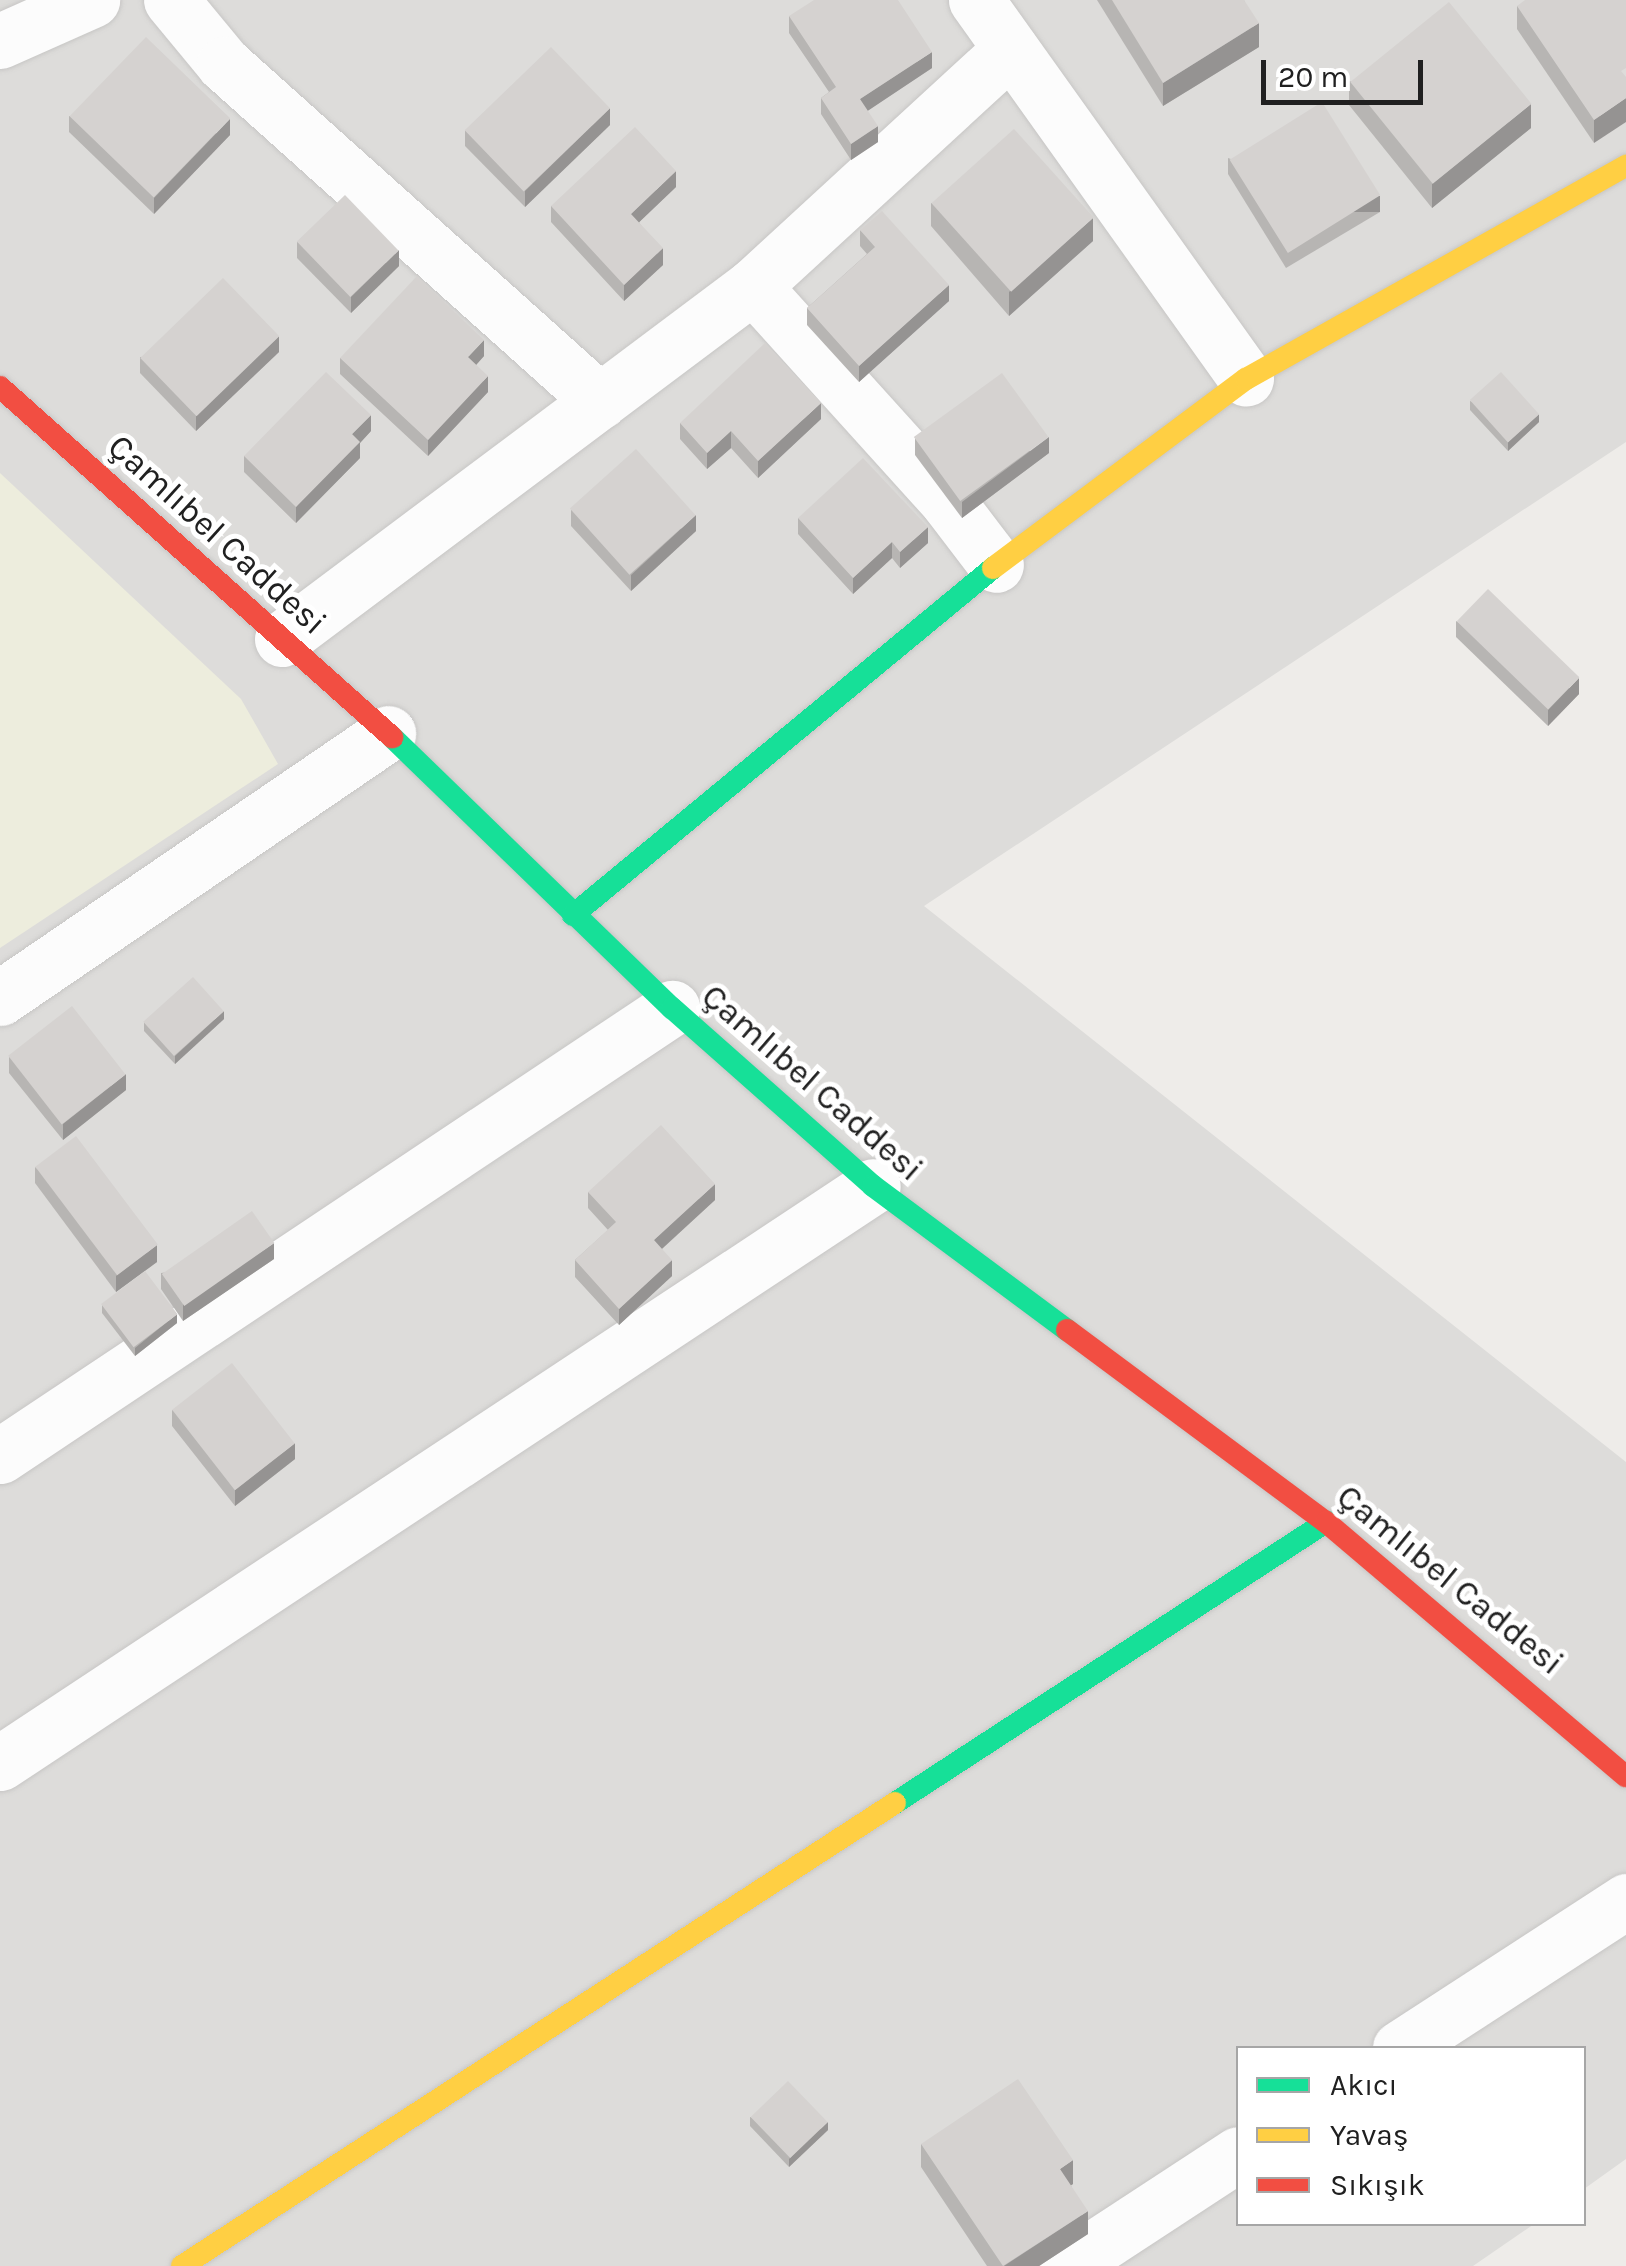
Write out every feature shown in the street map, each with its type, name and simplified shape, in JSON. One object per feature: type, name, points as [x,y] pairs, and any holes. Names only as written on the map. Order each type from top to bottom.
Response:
[{"type":"street","points":[[0,40],[92,0]]},
{"type":"street","points":[[171,0],[224,64],[600,401]]},
{"type":"street","points":[[976,0],[1246,379]]},
{"type":"street","points":[[282,639],[752,286],[1011,49]]},
{"type":"street","points":[[573,915],[996,564],[1246,379],[1626,166]]},
{"type":"street","points":[[752,286],[948,502],[996,564]]},
{"type":"street","name":"Çamlıbel Caddesi","points":[[0,388],[388,733],[672,1008],[873,1186],[1326,1522],[1626,1776]]},
{"type":"street","points":[[0,998],[388,733]]},
{"type":"street","points":[[0,1456],[672,1008]]},
{"type":"street","points":[[0,1764],[873,1186]]},
{"type":"street","points":[[182,2266],[1326,1522]]},
{"type":"street","points":[[1403,2046],[1626,1901]]},
{"type":"street","points":[[1067,2266],[1236,2155]]},
{"type":"shaded area","points":[[0,0],[1626,0],[1626,442],[924,906],[1626,1462],[1626,2159],[1586,2188],[1586,2046],[1236,2046],[1236,2226],[1531,2226],[1473,2266],[0,2266]]},
{"type":"green space","points":[[0,473],[241,699],[278,764],[0,948]]},
{"type":"building","points":[[814,0],[898,0],[932,52],[860,99],[878,126],[851,144],[821,98],[836,87],[789,16]]},
{"type":"building","points":[[1112,0],[1244,0],[1259,23],[1163,83]]},
{"type":"building","points":[[1525,0],[1626,0],[1626,68],[1621,71],[1626,77],[1626,98],[1594,120],[1517,6]]},
{"type":"building","points":[[1449,2],[1531,104],[1433,184],[1350,82]]},
{"type":"building","points":[[146,37],[230,118],[154,197],[70,116]]},
{"type":"building","points":[[551,47],[610,108],[524,192],[465,130]]},
{"type":"building","points":[[1322,102],[1380,195],[1288,253],[1230,160]]},
{"type":"building","points":[[635,127],[676,171],[631,214],[663,248],[624,285],[551,206]]},
{"type":"building","points":[[1014,129],[1094,217],[1011,292],[932,203]]},
{"type":"building","points":[[345,195],[398,250],[350,297],[297,242]]},
{"type":"building","points":[[882,211],[949,285],[859,366],[807,308],[875,247],[860,230]]},
{"type":"building","points":[[417,276],[484,340],[468,357],[488,376],[428,440],[340,358]]},
{"type":"building","points":[[223,278],[279,336],[197,416],[140,358]]},
{"type":"building","points":[[765,343],[821,403],[758,461],[731,431],[707,453],[680,423]]},
{"type":"building","points":[[326,372],[371,415],[352,434],[360,442],[296,507],[244,456]]},
{"type":"building","points":[[1501,372],[1539,414],[1508,442],[1470,400]]},
{"type":"building","points":[[1002,373],[1048,437],[960,501],[914,437]]},
{"type":"building","points":[[636,449],[696,515],[629,575],[570,509]]},
{"type":"building","points":[[863,458],[928,527],[900,552],[892,542],[853,578],[798,518]]},
{"type":"building","points":[[1488,589],[1579,677],[1548,710],[1457,621]]},
{"type":"building","points":[[193,977],[224,1011],[174,1056],[143,1022]]},
{"type":"building","points":[[72,1006],[126,1075],[62,1124],[8,1056]]},
{"type":"building","points":[[661,1125],[715,1184],[654,1240],[672,1260],[619,1309],[575,1260],[616,1222],[588,1192]]},
{"type":"building","points":[[76,1136],[158,1245],[117,1275],[35,1167]]},
{"type":"building","points":[[252,1211],[274,1243],[184,1306],[162,1274]]},
{"type":"building","points":[[145,1271],[177,1314],[134,1347],[101,1304]]},
{"type":"building","points":[[232,1363],[295,1443],[235,1490],[172,1410]]},
{"type":"building","points":[[1018,2079],[1073,2160],[1060,2169],[1088,2211],[1003,2266],[921,2144]]},
{"type":"building","points":[[788,2081],[828,2122],[790,2158],[751,2117]]},
{"type":"traffic: fast","points":[[573,915],[993,568]]},
{"type":"traffic: fast","points":[[392,737],[672,1008],[873,1186],[1067,1330]]},
{"type":"traffic: fast","points":[[895,1803],[1326,1522]]},
{"type":"traffic: slow","points":[[993,568],[1246,379],[1626,166]]},
{"type":"traffic: slow","points":[[182,2266],[895,1803]]},
{"type":"traffic: jam","points":[[0,387],[392,737]]},
{"type":"traffic: jam","points":[[1067,1330],[1326,1522],[1626,1776]]}]
